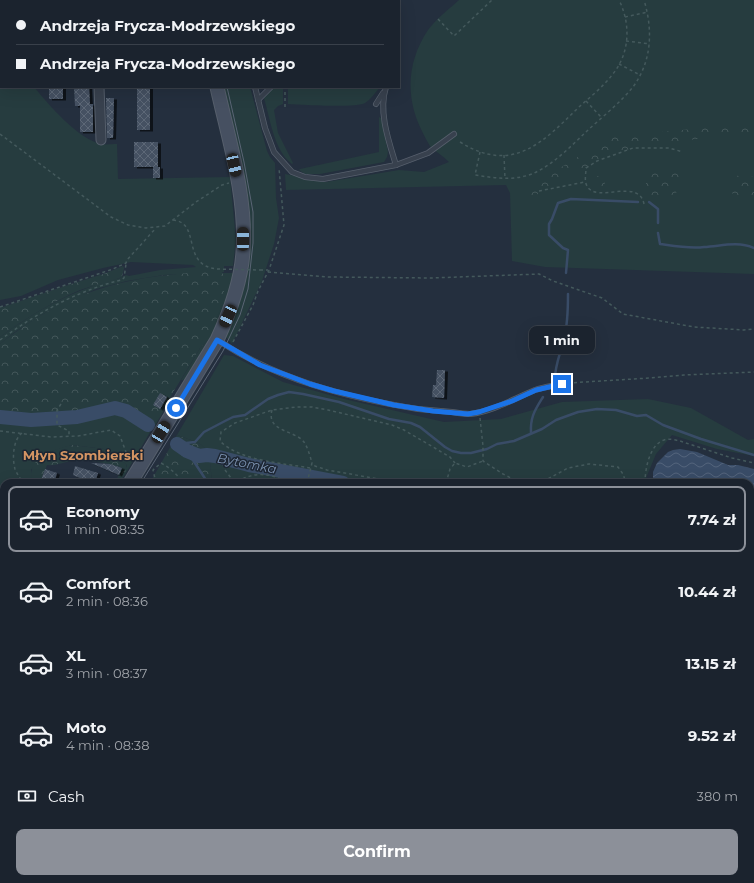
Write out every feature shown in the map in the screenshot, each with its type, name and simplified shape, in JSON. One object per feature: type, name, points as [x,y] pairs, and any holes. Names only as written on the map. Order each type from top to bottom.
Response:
[{"type":"main road","points":[[132,479],[217,340],[228,316],[237,286],[243,253],[243,211],[238,180],[216,88]]},
{"type":"street","points":[[99,88],[101,140]]},
{"type":"lane","points":[[67,0],[82,0]]},
{"type":"lane","points":[[255,88],[274,152],[292,172],[305,177],[323,178],[396,165],[428,153],[454,134]]},
{"type":"lane","points":[[258,100],[270,88]]},
{"type":"lane","points":[[376,104],[385,89]]},
{"type":"lane","points":[[385,89],[384,117],[389,144],[396,165]]},
{"type":"lane","points":[[217,340],[271,370],[310,384],[394,405],[433,411],[468,414],[479,412],[512,401],[536,390],[562,384]]},
{"type":"path","points":[[438,19],[454,36],[492,0]]},
{"type":"path","points":[[460,142],[480,152],[504,155],[524,151],[542,141],[612,75],[624,55],[627,33],[625,18],[619,0]]},
{"type":"path","points":[[480,152],[475,175],[505,179],[531,174],[543,168],[560,156],[632,88],[640,75],[648,56],[650,44],[648,12],[644,0]]},
{"type":"path","points":[[625,18],[648,12]]},
{"type":"path","points":[[626,41],[650,44]]},
{"type":"path","points":[[619,64],[640,75]]},
{"type":"path","points":[[285,88],[285,107]]},
{"type":"path","points":[[586,101],[601,117]]},
{"type":"path","points":[[0,134],[111,217],[128,225],[146,228],[166,226],[222,185],[238,180]]},
{"type":"path","points":[[644,204],[643,198],[634,193],[622,190],[598,193],[590,190],[586,181],[586,168],[591,164],[627,149],[641,147],[669,148],[683,152]]},
{"type":"path","points":[[230,348],[254,305],[258,292],[269,271],[284,225],[280,173],[274,152]]},
{"type":"path","points":[[504,155],[505,179]]},
{"type":"path","points":[[540,190],[586,181]]},
{"type":"path","points":[[173,220],[180,222],[186,227],[196,255],[200,262],[208,268],[260,270],[329,277],[431,278],[539,274],[553,281],[602,298],[623,314],[694,327],[744,330],[754,329]]},
{"type":"path","points":[[0,340],[20,326],[68,298],[124,278],[127,260],[156,228]]},
{"type":"path","points":[[0,307],[113,269],[126,263]]},
{"type":"path","points":[[562,384],[684,375],[754,372]]},
{"type":"path","points":[[61,404],[57,408],[57,425],[69,430],[69,437]]},
{"type":"path","points":[[310,468],[243,455],[226,447],[220,441],[221,432],[235,423],[272,410],[312,407],[392,425],[424,441],[450,457],[455,463],[467,467],[484,461]]},
{"type":"path","points":[[272,410],[270,414],[275,425],[280,429],[299,437],[304,442],[312,463],[315,466],[327,470],[379,479]]},
{"type":"path","points":[[479,412],[484,461]]},
{"type":"path","points":[[0,431],[44,437],[69,437],[112,430],[120,436],[126,452],[134,462]]},
{"type":"path","points":[[20,479],[14,462],[16,440],[22,433]]},
{"type":"path","points":[[645,479],[654,448],[664,440],[672,439],[680,441],[732,458],[754,463]]},
{"type":"path","points":[[484,461],[513,479]]},
{"type":"path","points":[[155,479],[153,470],[161,463],[180,479]]},
{"type":"path","points":[[308,479],[312,463]]},
{"type":"path","points":[[447,479],[450,469],[455,463]]},
{"type":"path","points":[[548,479],[568,468],[589,464],[618,467],[625,479]]},
{"type":"path","points":[[225,470],[233,479]]},
{"type":"path","points":[[242,479],[265,474],[280,479]]},
{"type":"green space","points":[[459,0],[754,0],[754,274],[545,267],[512,261],[510,193],[506,185],[286,190],[285,174],[326,182],[399,170],[424,172],[449,162],[430,146],[420,127],[412,102],[411,77],[416,53],[421,41],[431,26]]},
{"type":"green space","points":[[0,88],[35,88],[64,120],[83,136],[101,144],[117,144],[118,179],[230,177],[236,240],[233,266],[224,266],[224,272],[164,275],[127,281],[96,289],[45,313],[15,332],[0,344],[0,337],[43,309],[72,294],[126,275],[129,276],[160,270],[196,267],[193,265],[131,262],[58,280],[21,296],[0,300]]},
{"type":"green space","points":[[221,88],[250,88],[267,151],[275,163],[276,198],[279,218],[274,244],[262,281],[232,344],[225,336],[246,261]]},
{"type":"green space","points":[[273,88],[283,88],[283,104],[274,110],[278,133],[293,163],[292,164],[281,151],[277,143],[264,98]]},
{"type":"green space","points":[[288,88],[379,88],[371,98],[360,105],[341,106],[288,104]]},
{"type":"green space","points":[[379,117],[381,118],[388,152],[384,162],[320,174],[305,174],[299,170],[379,152]]},
{"type":"green space","points":[[754,123],[754,137],[728,135],[644,146],[609,154],[586,168],[570,169],[561,183],[544,192],[526,198],[527,192],[547,176],[610,137]]},
{"type":"green space","points":[[649,171],[677,172],[681,175],[681,185],[676,193],[670,196],[667,193],[656,196],[649,195],[646,193],[646,183]]},
{"type":"green space","points":[[739,175],[754,177],[754,199],[741,198],[731,192],[730,185],[732,179]]},
{"type":"green space","points":[[594,176],[600,176],[605,181],[603,190],[600,192],[594,192],[589,187],[589,181]]},
{"type":"green space","points":[[123,266],[122,277],[85,288],[59,300],[38,311],[0,337],[0,308]]},
{"type":"green space","points":[[203,272],[222,272],[224,275],[224,309],[213,335],[200,348],[163,409],[163,412],[155,426],[128,410],[115,407],[86,414],[61,416],[57,414],[46,417],[0,414],[0,344],[24,326],[71,300],[95,290],[146,278]]},
{"type":"green space","points":[[223,273],[235,273],[224,309],[224,278]]},
{"type":"green space","points":[[213,335],[187,378],[181,380],[200,348]]},
{"type":"green space","points":[[224,355],[233,356],[283,382],[344,399],[444,422],[501,419],[562,402],[648,399],[691,408],[748,440],[754,439],[754,456],[717,449],[672,435],[656,454],[646,479],[212,479],[209,452],[199,443],[177,435]]},
{"type":"green space","points":[[110,410],[121,412],[152,429],[122,479],[127,466],[126,464],[104,449],[72,445],[46,453],[40,458],[31,470],[32,479],[0,479],[0,419],[30,422],[58,422],[60,420],[92,417]]},
{"type":"green space","points":[[177,435],[199,443],[209,452],[212,479],[152,479]]},
{"type":"green space","points":[[72,445],[104,449],[126,464],[127,469],[121,479],[117,479],[122,468],[97,462],[78,461],[47,465],[42,479],[32,479],[33,467],[37,461],[42,456],[56,449]]},
{"type":"water","points":[[680,449],[697,452],[728,465],[738,465],[754,469],[754,479],[653,479],[653,472],[657,463],[668,452]]},
{"type":"building","points":[[49,88],[63,88],[63,99],[49,99]]},
{"type":"building","points":[[74,88],[89,88],[90,104],[93,104],[93,132],[80,132],[80,106],[75,106]]},
{"type":"building","points":[[137,88],[150,88],[150,130],[137,130]]},
{"type":"building","points":[[106,98],[114,98],[113,138],[107,138]]},
{"type":"building","points":[[134,142],[158,142],[158,167],[160,167],[160,178],[153,178],[153,167],[134,167]]},
{"type":"building","points":[[437,370],[445,370],[444,398],[432,397],[433,385],[436,385]]},
{"type":"building","points":[[160,393],[167,397],[160,409],[153,405]]},
{"type":"building","points":[[91,463],[110,464],[122,468],[119,475]]},
{"type":"building","points":[[75,466],[98,473],[96,479],[80,479],[73,475]]},
{"type":"building","points":[[45,469],[57,473],[55,479],[41,479]]},
{"type":"waterway","points":[[566,273],[568,250],[563,248],[549,235],[549,224],[558,203],[571,199],[638,202]]},
{"type":"waterway","points":[[649,202],[658,209],[658,223]]},
{"type":"waterway","points":[[658,233],[660,244],[693,248],[735,244],[754,248]]},
{"type":"waterway","points":[[555,378],[557,363],[566,327],[568,294]]},
{"type":"waterway","points":[[177,444],[195,442],[204,432],[233,417],[245,415],[268,399],[289,392],[339,402],[389,419],[411,423],[420,427],[445,447],[452,451],[461,453],[471,453],[487,449],[497,444],[514,441],[542,429],[556,420],[578,412],[597,409],[616,410],[637,416],[646,415],[663,425],[701,439],[754,455]]},
{"type":"waterway","points":[[531,433],[532,418],[543,397]]},
{"type":"waterway","name":"Bytomka","points":[[0,417],[31,420],[77,417],[115,408],[126,411],[148,425]]},
{"type":"waterway","name":"Bytomka","points":[[177,444],[187,451],[199,456],[215,456],[249,465],[322,479]]},
{"type":"waterway","points":[[187,451],[205,479]]},
{"type":"tram line","points":[[143,479],[223,351],[240,315],[248,289],[253,243],[253,212],[244,162],[227,88]]},
{"type":"district","name":"Młyn Szombierski","points":[[83,455]]},
{"type":"route","points":[[176,408],[217,340],[260,365],[310,384],[394,405],[433,411],[468,414],[479,412],[492,409],[536,390],[562,384]]}]
